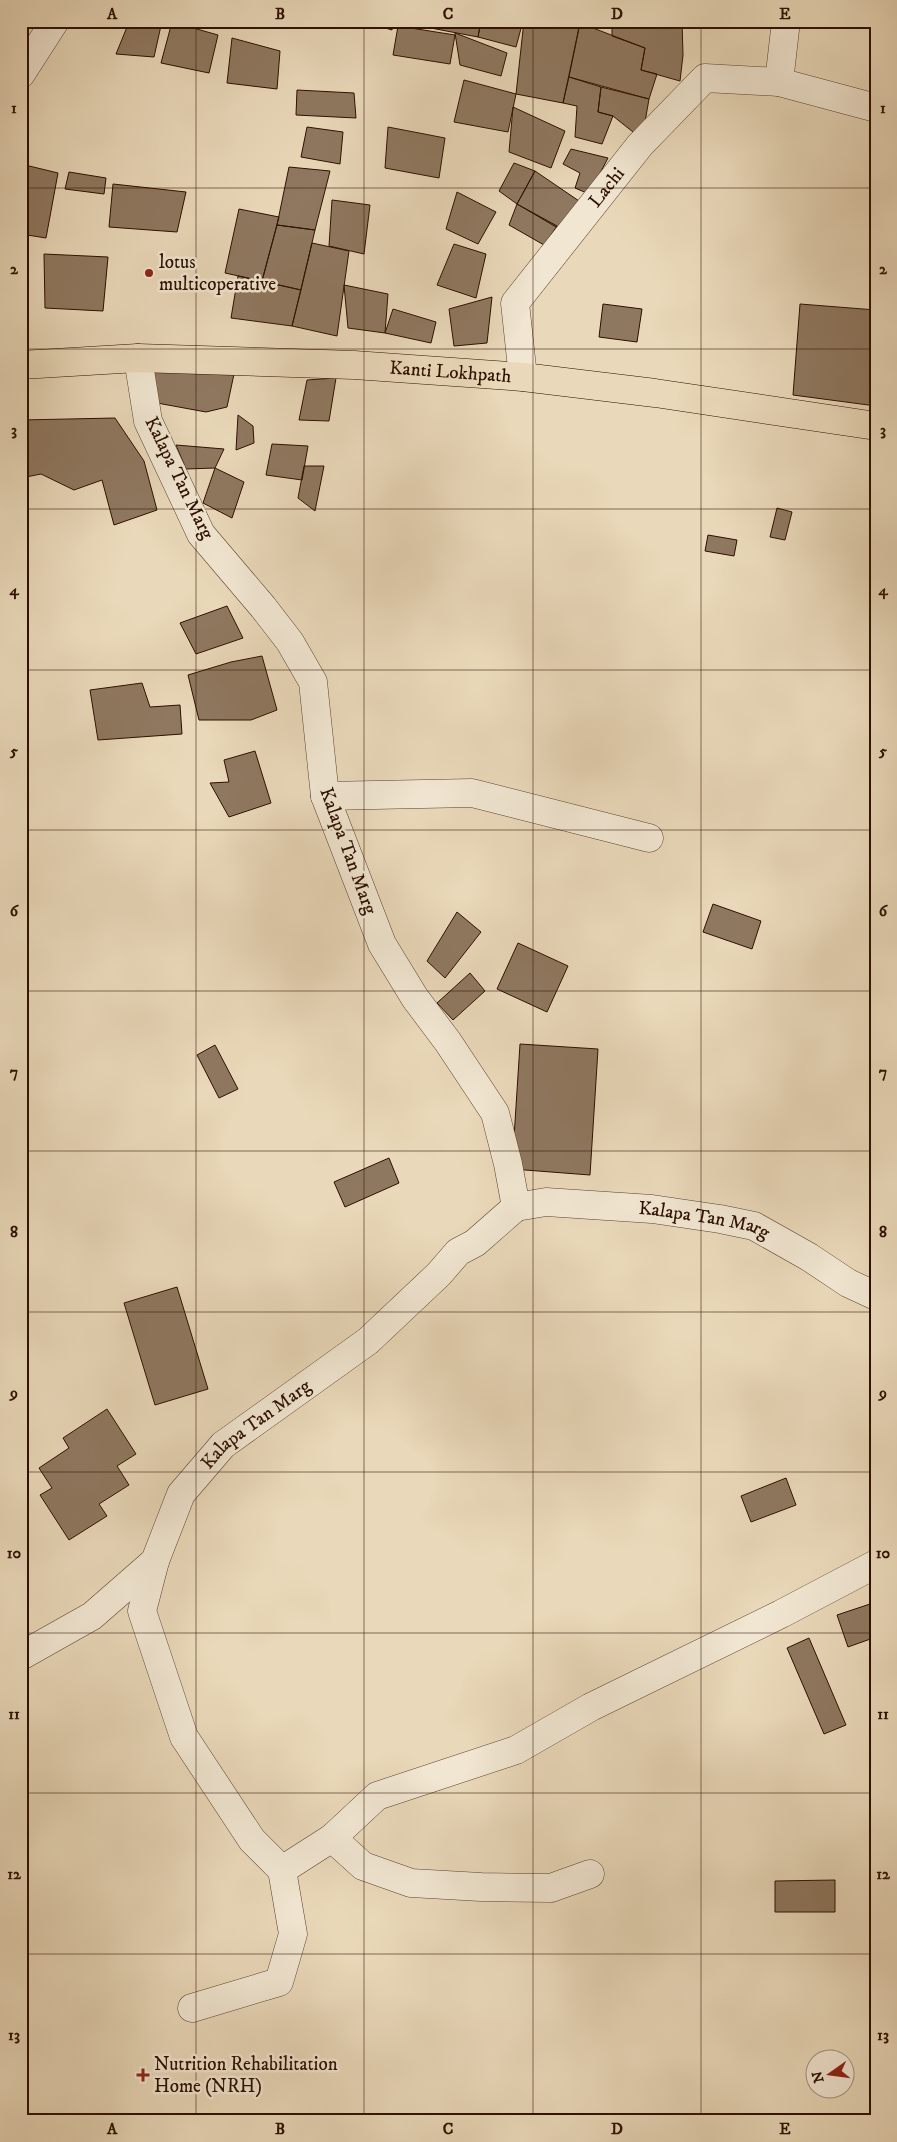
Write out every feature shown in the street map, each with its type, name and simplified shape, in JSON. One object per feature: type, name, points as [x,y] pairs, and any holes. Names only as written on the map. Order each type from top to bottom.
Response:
[{"type":"main road","name":"Kanti Lokhpath","points":[[21,365],[138,358],[354,365],[523,377],[655,393],[876,426]]},
{"type":"street","points":[[21,74],[55,21]]},
{"type":"street","points":[[779,82],[786,21]]},
{"type":"street","name":"Lachi","points":[[523,377],[515,303],[640,145],[705,78],[779,82],[876,108]]},
{"type":"street","name":"Kalapa Tan Marg","points":[[138,358],[148,422],[201,534],[290,642],[313,682],[325,796],[382,944],[415,998],[448,1042],[495,1113],[508,1164],[516,1207]]},
{"type":"street","points":[[325,796],[472,793],[649,838]]},
{"type":"street","name":"Kalapa Tan Marg","points":[[21,1656],[92,1616],[155,1561],[181,1494],[223,1445],[368,1341],[439,1274],[458,1252],[475,1243],[516,1207],[546,1202],[652,1209],[754,1226],[809,1257],[848,1283],[876,1296]]},
{"type":"street","points":[[155,1561],[142,1612],[184,1737],[252,1840],[282,1870],[293,1934],[279,1982],[192,2008]]},
{"type":"street","points":[[282,1870],[332,1838],[378,1796],[516,1750],[591,1708],[781,1614],[876,1564]]},
{"type":"street","points":[[332,1838],[363,1866],[411,1883],[551,1888],[590,1874]]},
{"type":"building","points":[[112,21],[162,21],[154,57],[116,54],[127,27]]},
{"type":"building","points":[[362,21],[393,21],[392,30]]},
{"type":"building","points":[[396,21],[436,21],[436,29],[396,22]]},
{"type":"building","points":[[436,21],[481,21],[478,37],[436,29]]},
{"type":"building","points":[[481,21],[523,21],[516,47],[478,37]]},
{"type":"building","points":[[524,21],[568,21],[580,23],[563,103],[516,94]]},
{"type":"building","points":[[612,21],[682,21],[683,55],[680,81],[641,70],[645,48],[612,36]]},
{"type":"building","points":[[662,21],[706,21],[704,27],[662,23]]},
{"type":"building","points":[[172,22],[218,35],[209,73],[161,63]]},
{"type":"building","points":[[580,23],[645,48],[641,70],[657,74],[649,99],[569,77]]},
{"type":"building","points":[[398,26],[455,35],[450,64],[393,55]]},
{"type":"building","points":[[455,33],[507,53],[501,76],[460,65]]},
{"type":"building","points":[[232,38],[280,51],[277,89],[227,83]]},
{"type":"building","points":[[569,77],[601,87],[598,112],[613,116],[602,144],[575,137],[577,106],[563,103]]},
{"type":"building","points":[[464,80],[516,94],[508,132],[454,122]]},
{"type":"building","points":[[601,87],[649,99],[645,122],[633,132],[613,116],[598,112]]},
{"type":"building","points":[[297,90],[354,93],[356,118],[296,115]]},
{"type":"building","points":[[513,107],[565,131],[551,168],[509,152]]},
{"type":"building","points":[[307,127],[343,132],[340,164],[301,157]]},
{"type":"building","points":[[388,127],[445,138],[439,178],[385,168]]},
{"type":"building","points":[[571,149],[608,158],[589,194],[575,188],[580,173],[563,164]]},
{"type":"building","points":[[514,163],[535,171],[517,204],[499,191]]},
{"type":"building","points":[[21,164],[58,173],[46,238],[21,234]]},
{"type":"building","points":[[289,167],[330,171],[315,230],[277,225]]},
{"type":"building","points":[[535,171],[582,203],[563,231],[517,204]]},
{"type":"building","points":[[69,172],[106,178],[104,194],[65,189]]},
{"type":"building","points":[[113,184],[186,192],[177,232],[109,227]]},
{"type":"building","points":[[457,192],[496,212],[478,244],[446,229]]},
{"type":"building","points":[[332,200],[370,205],[364,254],[329,246]]},
{"type":"building","points":[[517,204],[557,226],[544,245],[509,225]]},
{"type":"building","points":[[239,209],[279,217],[262,281],[225,273]]},
{"type":"building","points":[[277,225],[315,230],[301,290],[262,281]]},
{"type":"building","points":[[312,243],[349,251],[337,336],[292,326]]},
{"type":"building","points":[[454,244],[486,254],[476,298],[437,285]]},
{"type":"building","points":[[44,254],[108,257],[103,311],[45,308]]},
{"type":"building","points":[[238,276],[301,290],[292,326],[231,318]]},
{"type":"building","points":[[344,285],[388,294],[385,333],[348,328]]},
{"type":"building","points":[[492,297],[487,343],[454,346],[449,309]]},
{"type":"building","points":[[603,304],[642,309],[637,342],[599,337]]},
{"type":"building","points":[[800,304],[876,310],[876,406],[793,395]]},
{"type":"building","points":[[393,309],[436,322],[431,343],[385,333]]},
{"type":"building","points":[[149,371],[234,374],[227,407],[206,412],[157,403]]},
{"type":"building","points":[[336,378],[329,421],[299,420],[307,380]]},
{"type":"building","points":[[238,415],[253,426],[254,443],[236,450]]},
{"type":"building","points":[[115,418],[144,461],[157,510],[114,525],[102,480],[74,490],[41,474],[21,478],[21,420]]},
{"type":"building","points":[[272,444],[308,446],[302,480],[266,475]]},
{"type":"building","points":[[176,445],[224,449],[215,468],[186,469]]},
{"type":"building","points":[[304,466],[324,466],[315,511],[298,498]]},
{"type":"building","points":[[215,468],[244,482],[232,518],[203,503]]},
{"type":"building","points":[[777,508],[792,512],[785,540],[770,537]]},
{"type":"building","points":[[708,535],[737,540],[734,556],[705,551]]},
{"type":"building","points":[[227,606],[243,638],[196,654],[180,623]]},
{"type":"building","points":[[262,656],[277,710],[251,720],[199,720],[188,675],[231,662]]},
{"type":"building","points":[[142,683],[150,707],[180,705],[182,734],[98,740],[90,690]]},
{"type":"building","points":[[255,751],[271,803],[229,817],[210,783],[229,782],[224,760]]},
{"type":"building","points":[[713,904],[761,921],[752,949],[703,932]]},
{"type":"building","points":[[457,912],[481,932],[445,978],[427,961]]},
{"type":"building","points":[[518,943],[568,966],[547,1012],[497,989]]},
{"type":"building","points":[[470,973],[485,991],[453,1020],[437,1003]]},
{"type":"building","points":[[520,1044],[598,1049],[590,1175],[512,1169]]},
{"type":"building","points":[[215,1045],[238,1089],[219,1098],[197,1055]]},
{"type":"building","points":[[389,1158],[399,1183],[345,1207],[334,1182]]},
{"type":"building","points":[[177,1287],[208,1389],[155,1405],[124,1303]]},
{"type":"building","points":[[107,1409],[136,1454],[117,1466],[129,1485],[99,1504],[107,1516],[69,1540],[40,1495],[52,1488],[39,1468],[69,1448],[63,1438]]},
{"type":"building","points":[[786,1478],[796,1505],[751,1522],[741,1496]]},
{"type":"building","points":[[876,1602],[876,1637],[848,1647],[837,1615]]},
{"type":"building","points":[[809,1638],[846,1725],[824,1734],[787,1648]]},
{"type":"building","points":[[835,1880],[835,1912],[775,1912],[775,1881]]},
{"type":"place","name":"lotus multicoperative","points":[[149,273]]},
{"type":"place","name":"Nutrition Rehabilitation Home (NRH)","points":[[143,2075]]}]
